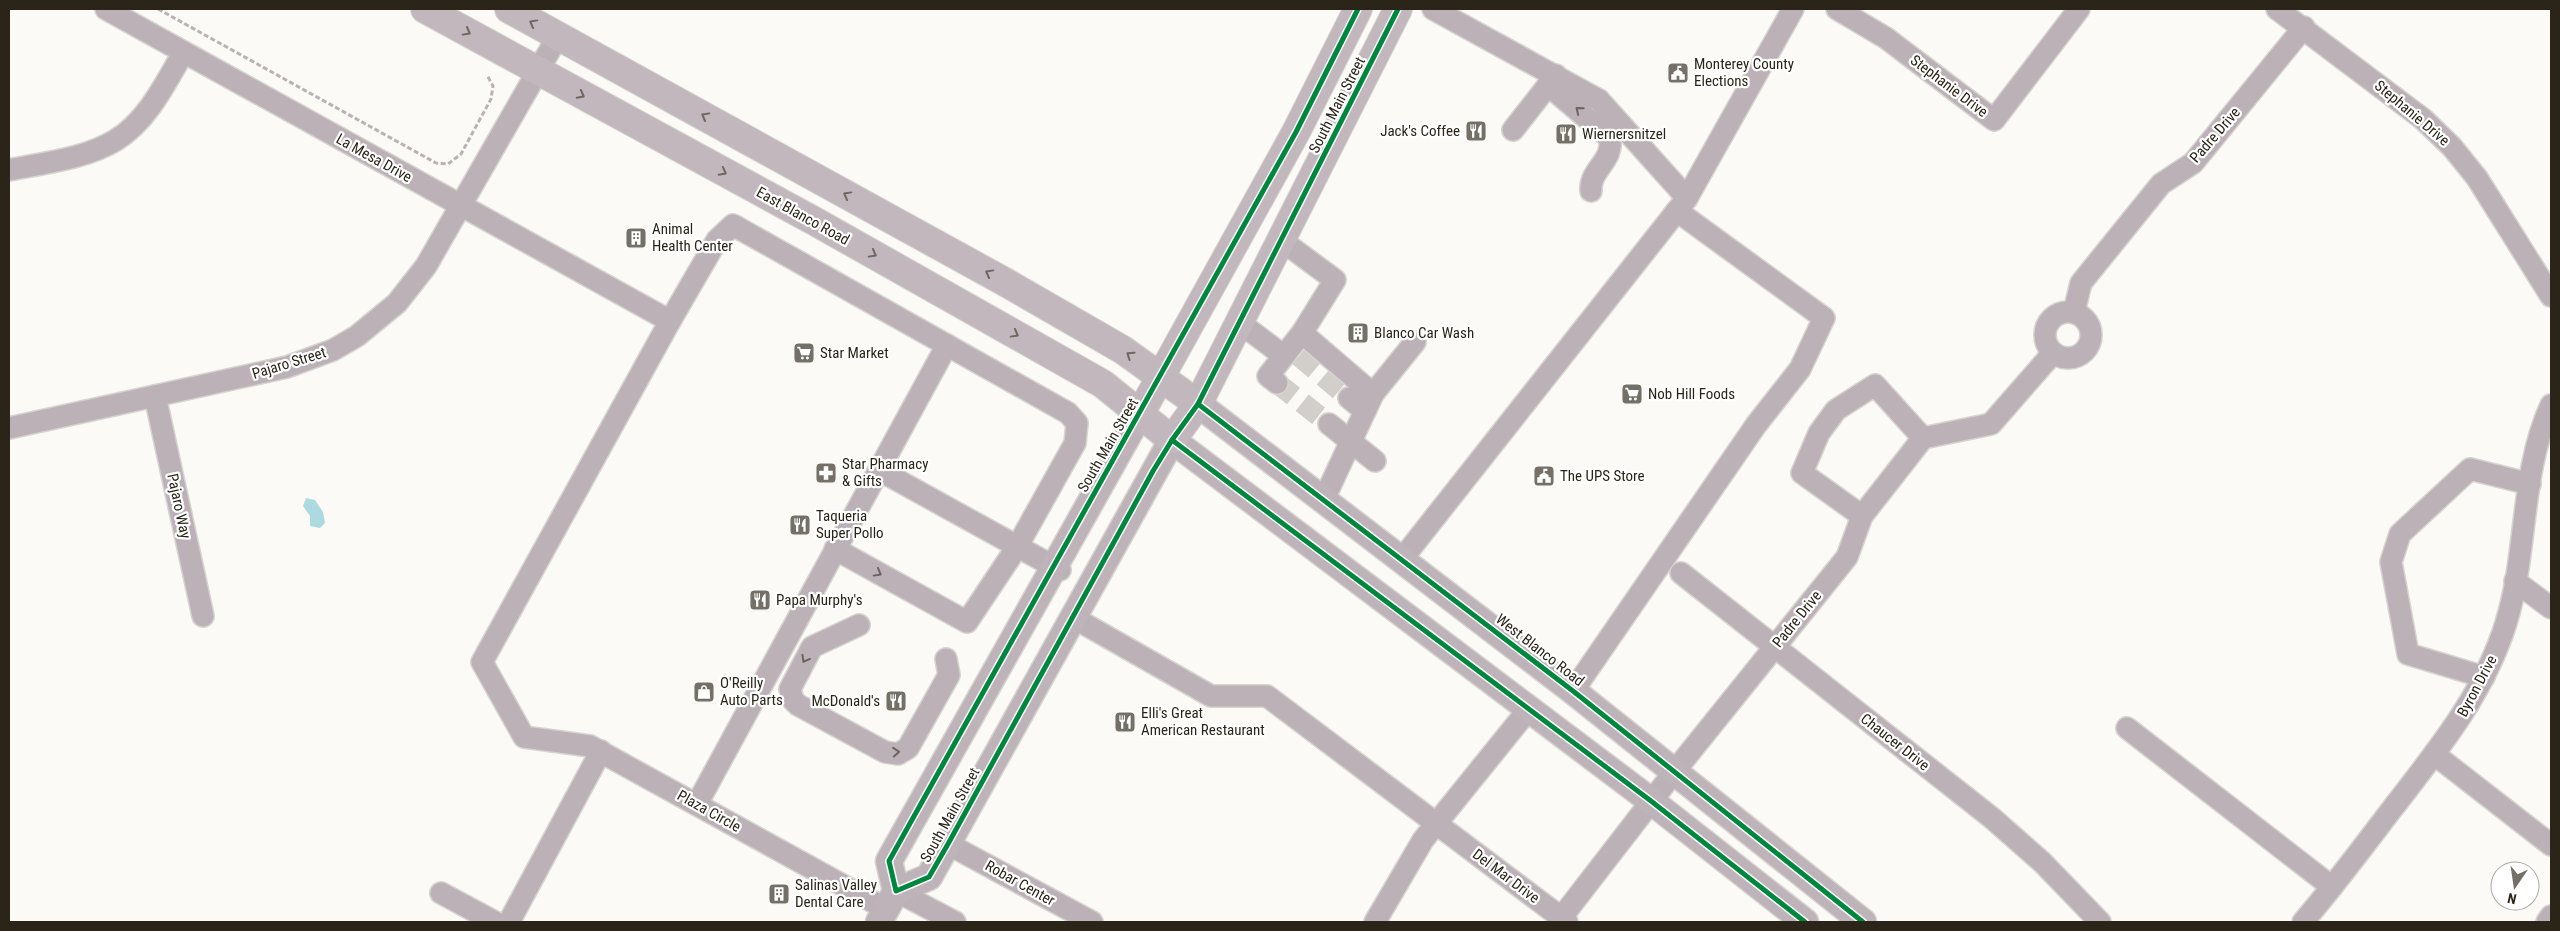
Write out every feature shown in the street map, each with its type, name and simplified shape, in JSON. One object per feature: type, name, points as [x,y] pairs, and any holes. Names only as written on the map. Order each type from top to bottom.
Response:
[{"type":"highway","name":"East Blanco Road","points":[[424,9],[816,222],[1103,384],[1172,440]]},
{"type":"highway","points":[[509,9],[1014,287],[1120,348],[1198,404]]},
{"type":"highway","name":"South Main Street","points":[[1140,414],[1296,132],[1358,9]]},
{"type":"highway","name":"South Main Street","points":[[1172,440],[1198,404],[1398,9]]},
{"type":"main road","name":"West Blanco Road","points":[[1198,404],[1573,691],[1863,922]]},
{"type":"main road","name":"South Main Street","points":[[887,908],[889,861],[1056,568],[1140,414]]},
{"type":"main road","name":"South Main Street","points":[[887,908],[929,877],[1172,440]]},
{"type":"main road","points":[[1172,440],[1651,802],[1805,922]]},
{"type":"street","name":"La Mesa Drive","points":[[106,9],[670,321]]},
{"type":"street","points":[[1433,9],[1552,80],[1599,100],[1682,204],[1824,318],[1800,369],[1756,425],[1573,691]]},
{"type":"street","points":[[1402,559],[1682,204],[1793,9]]},
{"type":"street","name":"Stephanie Drive","points":[[1837,9],[1886,38],[1994,120],[2079,9]]},
{"type":"street","name":"Stephanie Drive","points":[[2277,9],[2304,27],[2423,119],[2452,146],[2477,178],[2551,296]]},
{"type":"street","name":"Padre Drive","points":[[2074,312],[2077,292],[2082,283],[2161,184],[2193,163],[2304,27]]},
{"type":"street","name":"Pajaro Street","points":[[9,428],[287,367],[333,350],[357,336],[377,321],[414,283],[439,247],[558,36]]},
{"type":"street","points":[[9,170],[78,155],[116,140],[146,112],[183,53]]},
{"type":"street","points":[[1513,130],[1552,80]]},
{"type":"street","points":[[1552,80],[1609,137],[1610,153],[1591,180],[1591,191]]},
{"type":"street","points":[[670,321],[717,240],[734,225],[1068,413],[1077,424],[1075,443],[1017,546],[967,622],[835,549]]},
{"type":"street","points":[[1277,383],[1268,376],[1294,348],[1335,280],[1281,240]]},
{"type":"street","points":[[2074,312],[2082,315],[2090,327],[2090,342],[2086,349],[2074,357],[2059,357],[2052,353],[2044,339],[2046,324],[2058,313],[2074,312]]},
{"type":"street","name":"Plaza Circle","points":[[670,321],[482,662],[524,737],[590,746],[887,908],[955,922]]},
{"type":"street","points":[[1240,323],[1294,348],[1362,401]]},
{"type":"street","points":[[1324,499],[1351,442],[1362,401],[1415,342]]},
{"type":"street","points":[[696,804],[947,345]]},
{"type":"street","points":[[1862,516],[1802,473],[1819,433],[1836,410],[1875,385],[1923,438],[1991,424],[2052,353]]},
{"type":"street","name":"Pajaro Way","points":[[155,396],[203,616]]},
{"type":"street","name":"Byron Drive","points":[[2303,922],[2434,754],[2466,709],[2484,677],[2506,623],[2515,581],[2537,444],[2551,405]]},
{"type":"street","points":[[1329,424],[1375,461]]},
{"type":"street","name":"Padre Drive","points":[[1562,921],[1674,772],[1847,557],[1862,516],[1923,438]]},
{"type":"street","points":[[2484,677],[2408,654],[2391,562],[2400,534],[2470,469],[2530,484]]},
{"type":"street","points":[[879,470],[1056,568]]},
{"type":"street","name":"Chaucer Drive","points":[[1681,573],[1992,818],[2042,862],[2100,922]]},
{"type":"street","points":[[2515,581],[2551,608]]},
{"type":"street","name":"Del Mar Drive","points":[[1074,618],[1211,696],[1267,696],[1562,921]]},
{"type":"street","points":[[860,625],[812,647],[792,684],[791,694],[798,705],[884,752],[898,754],[908,748],[949,675],[946,659]]},
{"type":"street","points":[[1375,922],[1423,840],[1440,827],[1528,710]]},
{"type":"street","points":[[2127,728],[2332,887]]},
{"type":"street","points":[[509,922],[601,751]]},
{"type":"street","points":[[2434,754],[2551,844]]},
{"type":"street","name":"Robar Center","points":[[948,844],[1092,922]]},
{"type":"street","points":[[441,893],[495,922]]},
{"type":"street","points":[[2547,922],[2551,916]]},
{"type":"path","points":[[158,9],[436,163],[448,164],[461,154],[492,99],[493,86],[487,75]]},
{"type":"water","points":[[306,498],[315,500],[323,512],[325,523],[320,528],[310,526],[310,516],[303,506]]},
{"type":"tunnel","points":[[1299,356],[1349,398]]},
{"type":"tunnel","points":[[1277,383],[1329,424]]},
{"type":"cycle path","points":[[1358,9],[1296,132],[889,861],[896,891],[929,877],[948,844],[1153,471],[1172,440],[1198,404],[1398,9]]},
{"type":"cycle path","points":[[1198,404],[1573,691],[1863,922]]},
{"type":"cycle path","points":[[1172,440],[1651,801],[1805,922]]},
{"type":"place","name":"Monterey County Elections","points":[[1678,73]]},
{"type":"place","name":"Jack's Coffee","points":[[1476,131]]},
{"type":"place","name":"Wiernersnitzel","points":[[1566,134]]},
{"type":"place","name":"Animal Health Center","points":[[636,238]]},
{"type":"place","name":"Blanco Car Wash","points":[[1358,333]]},
{"type":"place","name":"Star Market","points":[[804,353]]},
{"type":"place","name":"Nob Hill Foods","points":[[1632,394]]},
{"type":"place","name":"Star Pharmacy & Gifts","points":[[826,473]]},
{"type":"place","name":"The UPS Store","points":[[1544,476]]},
{"type":"place","name":"Taqueria Super Pollo","points":[[800,525]]},
{"type":"place","name":"Papa Murphy's","points":[[760,600]]},
{"type":"place","name":"O'Reilly Auto Parts","points":[[704,692]]},
{"type":"place","name":"McDonald's","points":[[896,701]]},
{"type":"place","name":"Elli's Great American Restaurant","points":[[1125,722]]},
{"type":"place","name":"Salinas Valley Dental Care","points":[[779,894]]}]
